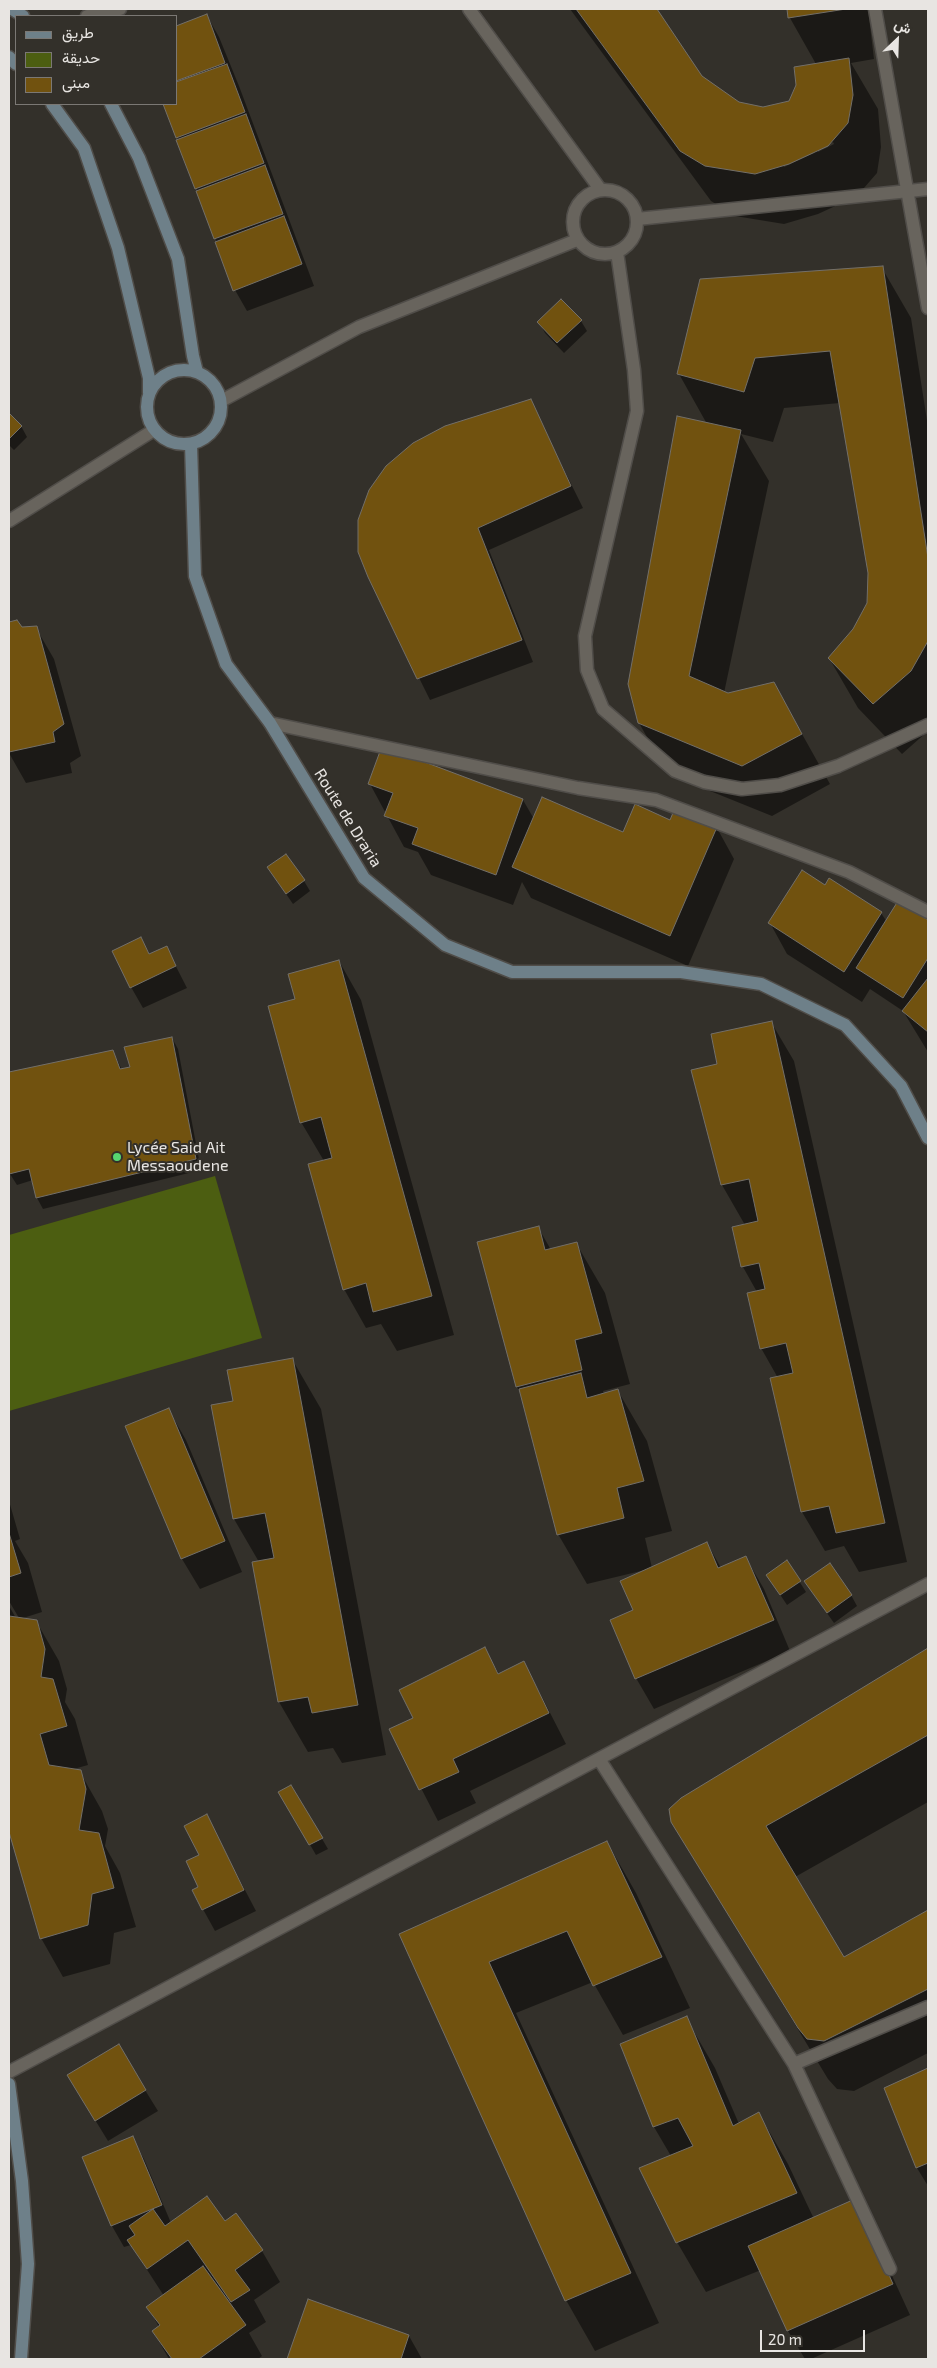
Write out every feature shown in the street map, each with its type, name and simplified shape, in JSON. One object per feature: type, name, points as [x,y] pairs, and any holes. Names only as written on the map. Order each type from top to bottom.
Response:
[{"type":"main road","points":[[53,105],[84,148],[118,248],[149,378],[149,393],[146,406],[154,430],[171,442],[191,444],[202,440],[214,428],[221,412],[221,401],[217,388],[209,378],[198,372],[186,369],[174,370],[160,379],[149,393]]},
{"type":"main road","points":[[112,105],[139,158],[178,259],[193,356],[198,372]]},
{"type":"main road","name":"Route de Draria","points":[[191,444],[195,576],[226,664],[270,723],[364,878],[445,945],[512,972],[681,972],[761,984],[845,1025],[901,1086],[928,1138]]},
{"type":"main road","points":[[9,2084],[22,2180],[28,2264],[20,2359]]},
{"type":"street","points":[[92,15],[120,9]]},
{"type":"street","points":[[469,9],[600,189]]},
{"type":"street","points":[[874,9],[928,308]]},
{"type":"street","points":[[600,189],[621,193],[635,209],[637,219],[637,229],[626,247],[617,252],[595,253],[585,248],[577,240],[572,219],[575,208],[590,192],[600,189]]},
{"type":"street","points":[[637,219],[928,189]]},
{"type":"street","points":[[221,401],[359,327],[577,240]]},
{"type":"street","points":[[617,252],[634,370],[637,412],[585,636],[587,670],[603,709],[675,771],[704,782],[742,789],[780,785],[838,766],[928,726]]},
{"type":"street","points":[[9,521],[154,430]]},
{"type":"street","points":[[270,723],[578,788],[656,800],[849,872],[928,912]]},
{"type":"street","points":[[9,2072],[928,1584]]},
{"type":"street","points":[[599,1759],[794,2064],[890,2269]]},
{"type":"street","points":[[794,2064],[928,2007]]},
{"type":"green space","points":[[215,1176],[262,1338],[9,1411],[9,1235]]},
{"type":"building","points":[[576,9],[657,9],[702,76],[739,102],[763,107],[789,101],[796,85],[794,67],[849,58],[853,95],[848,123],[828,146],[789,164],[755,174],[705,166],[680,151]]},
{"type":"building","points":[[787,9],[846,9],[788,18]]},
{"type":"building","points":[[207,14],[225,63],[178,80],[178,25]]},
{"type":"building","points":[[227,64],[245,112],[176,138],[163,105],[178,105],[178,81]]},
{"type":"building","points":[[246,114],[264,163],[195,189],[176,140]]},
{"type":"building","points":[[265,165],[283,214],[214,239],[196,191]]},
{"type":"building","points":[[284,216],[302,264],[233,291],[215,242]]},
{"type":"building","points":[[883,266],[928,558],[928,641],[911,671],[873,704],[828,658],[853,629],[867,603],[868,573],[830,351],[755,358],[744,392],[677,374],[700,279]]},
{"type":"building","points":[[561,299],[582,320],[557,343],[537,322]]},
{"type":"building","points":[[531,399],[571,486],[478,528],[522,640],[417,679],[358,552],[358,520],[369,490],[386,466],[413,443],[445,426]]},
{"type":"building","points":[[9,413],[22,426],[9,439]]},
{"type":"building","points":[[677,416],[741,430],[689,676],[728,693],[774,682],[802,734],[742,766],[638,723],[628,684]]},
{"type":"building","points":[[17,620],[22,627],[37,626],[64,724],[53,732],[55,742],[9,752],[9,622]]},
{"type":"building","points":[[382,746],[523,799],[496,875],[412,844],[418,828],[384,816],[393,793],[368,784]]},
{"type":"building","points":[[542,797],[623,832],[635,804],[670,820],[675,808],[717,827],[670,936],[512,867]]},
{"type":"building","points":[[286,854],[305,880],[286,894],[267,867]]},
{"type":"building","points":[[802,870],[825,885],[829,878],[882,912],[844,972],[768,923]]},
{"type":"building","points":[[898,901],[928,920],[928,958],[903,998],[856,968]]},
{"type":"building","points":[[141,937],[149,954],[167,946],[176,966],[130,988],[112,951]]},
{"type":"building","points":[[339,960],[432,1296],[373,1312],[366,1283],[343,1290],[308,1164],[332,1158],[321,1117],[300,1123],[268,1006],[295,999],[288,974]]},
{"type":"building","points":[[928,978],[928,1032],[902,1011]]},
{"type":"building","points":[[772,1021],[885,1523],[836,1533],[829,1506],[801,1512],[770,1378],[793,1373],[786,1343],[760,1349],[747,1293],[765,1289],[759,1263],[741,1267],[732,1227],[758,1221],[749,1179],[721,1185],[691,1070],[717,1064],[711,1034]]},
{"type":"building","points":[[172,1037],[196,1159],[36,1198],[29,1169],[9,1174],[9,1072],[113,1050],[120,1069],[130,1067],[124,1047]]},
{"type":"building","points":[[539,1226],[545,1250],[577,1242],[602,1333],[575,1340],[582,1370],[516,1387],[477,1242]]},
{"type":"building","points":[[293,1358],[358,1705],[312,1713],[308,1697],[278,1702],[252,1562],[274,1558],[265,1513],[233,1519],[211,1405],[233,1401],[227,1370]]},
{"type":"building","points":[[581,1373],[587,1398],[618,1389],[644,1481],[617,1488],[624,1518],[557,1535],[519,1389]]},
{"type":"building","points":[[169,1408],[225,1541],[181,1559],[125,1426]]},
{"type":"building","points":[[9,1533],[21,1573],[9,1577]]},
{"type":"building","points":[[707,1542],[718,1568],[746,1556],[774,1620],[635,1679],[610,1620],[633,1610],[620,1581]]},
{"type":"building","points":[[787,1560],[801,1581],[780,1595],[766,1575]]},
{"type":"building","points":[[830,1563],[852,1595],[827,1613],[804,1581]]},
{"type":"building","points":[[9,1616],[37,1620],[45,1649],[41,1677],[53,1679],[67,1726],[40,1734],[49,1765],[81,1770],[86,1789],[79,1830],[99,1833],[114,1888],[92,1894],[88,1925],[40,1939],[9,1832]]},
{"type":"building","points":[[485,1647],[498,1674],[524,1661],[549,1713],[453,1759],[459,1772],[419,1790],[389,1729],[413,1718],[399,1690]]},
{"type":"building","points":[[928,1648],[928,1735],[766,1826],[844,1957],[928,1910],[928,1989],[824,2041],[807,2039],[798,2028],[671,1822],[669,1809],[681,1798]]},
{"type":"building","points":[[291,1785],[323,1838],[309,1845],[278,1792]]},
{"type":"building","points":[[207,1814],[244,1890],[202,1910],[192,1890],[198,1887],[186,1861],[199,1855],[184,1826]]},
{"type":"building","points":[[607,1841],[662,1957],[593,1986],[567,1931],[489,1962],[631,2273],[565,2301],[399,1934]]},
{"type":"building","points":[[687,2016],[733,2126],[759,2112],[797,2193],[676,2243],[639,2168],[693,2146],[678,2118],[653,2127],[620,2044]]},
{"type":"building","points":[[119,2044],[146,2090],[95,2121],[67,2075]]},
{"type":"building","points":[[928,2068],[928,2163],[916,2168],[884,2088]]},
{"type":"building","points":[[133,2136],[162,2205],[111,2226],[82,2157]]},
{"type":"building","points":[[207,2196],[225,2221],[236,2213],[263,2250],[235,2270],[250,2290],[231,2302],[188,2240],[147,2269],[127,2240],[135,2235],[129,2226],[153,2209],[165,2226]]},
{"type":"building","points":[[855,2199],[893,2284],[787,2331],[748,2246]]},
{"type":"building","points":[[203,2266],[246,2325],[199,2359],[172,2359],[152,2331],[160,2325],[146,2307]]},
{"type":"building","points":[[308,2299],[409,2335],[401,2359],[287,2359]]},
{"type":"place","name":"Lycée Said Ait Messaoudene","points":[[117,1157]]}]
